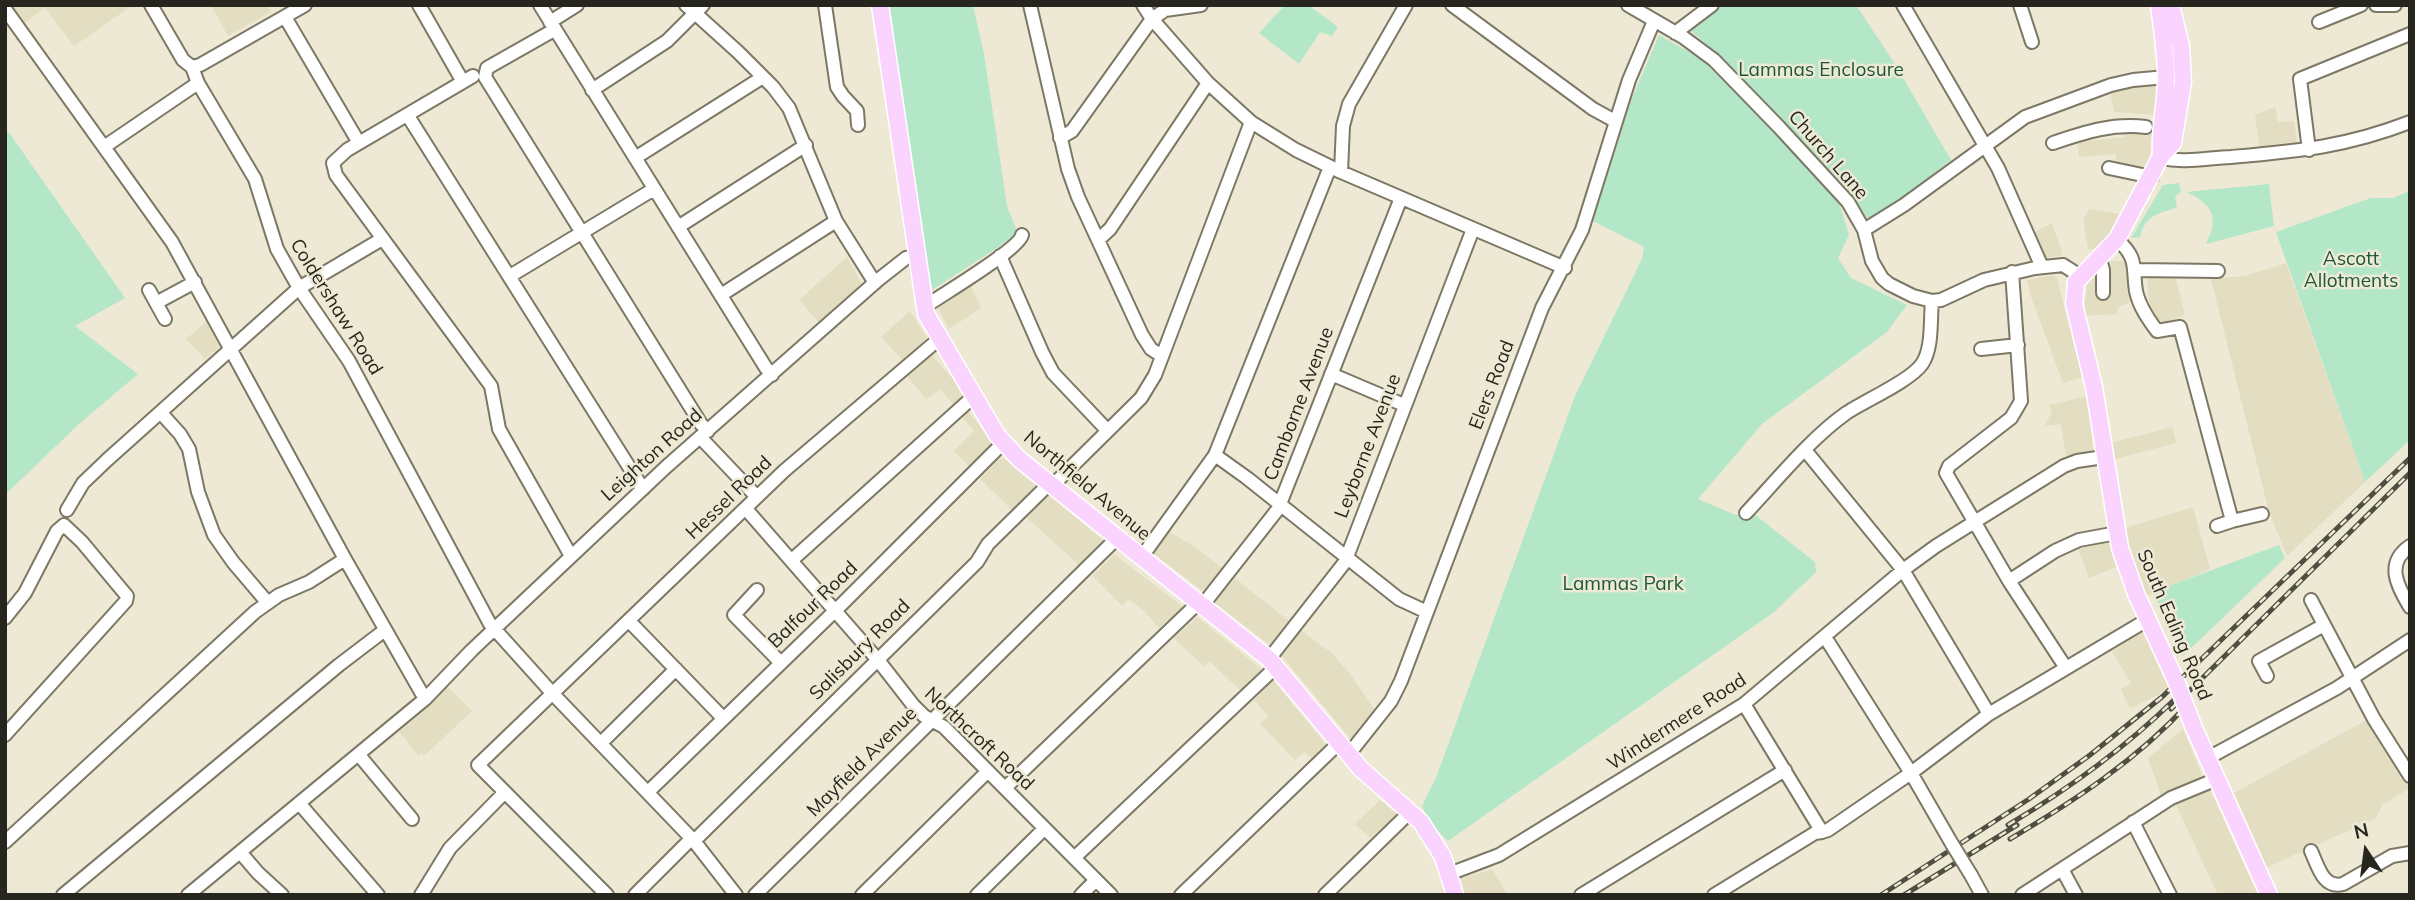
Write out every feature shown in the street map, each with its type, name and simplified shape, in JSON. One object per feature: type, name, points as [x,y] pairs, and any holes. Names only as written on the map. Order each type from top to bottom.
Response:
[{"type":"main road","name":"Northfield Avenue","points":[[880,5],[926,314],[973,397],[1003,443],[1019,459],[1272,663],[1381,789],[1421,822],[1437,844],[1455,895]]},
{"type":"main road","points":[[2159,5],[2166,78],[2154,128],[2161,157]]},
{"type":"main road","points":[[2080,275],[2117,239],[2161,157],[2173,143],[2183,82],[2181,46],[2171,5]]},
{"type":"main road","name":"South Ealing Road","points":[[2080,275],[2075,289],[2075,314],[2094,387],[2116,533],[2127,572],[2269,895]]},
{"type":"street","points":[[192,67],[305,5]]},
{"type":"street","points":[[419,5],[473,76]]},
{"type":"street","points":[[540,5],[765,368],[772,375]]},
{"type":"street","points":[[571,556],[499,429],[491,386],[336,175],[333,163],[347,150],[408,116],[552,26],[577,5]]},
{"type":"street","points":[[825,5],[837,87],[857,111],[858,125]]},
{"type":"street","points":[[1030,5],[1060,138],[1075,188],[1142,335],[1152,349],[1162,356]]},
{"type":"street","points":[[1143,5],[1208,83],[1251,122],[1296,150],[1336,170],[1565,268]]},
{"type":"street","points":[[1060,138],[1072,131],[1153,19],[1165,10],[1201,5]]},
{"type":"street","points":[[1141,558],[1215,455],[1336,170],[1349,104],[1406,5]]},
{"type":"street","points":[[1452,5],[1593,109],[1615,121]]},
{"type":"street","name":"Church Lane","points":[[1628,5],[1714,60],[1848,202],[1864,230],[1872,261],[1882,278],[1902,291],[1932,301]]},
{"type":"street","points":[[1675,33],[1712,5]]},
{"type":"street","points":[[1903,5],[1998,168],[2042,267]]},
{"type":"street","points":[[2020,5],[2032,42]]},
{"type":"street","points":[[2319,22],[2361,5]]},
{"type":"street","points":[[2376,5],[2395,5]]},
{"type":"street","name":"Coldershaw Road","points":[[154,7],[183,60],[192,67],[198,83],[255,179],[272,237],[299,288],[349,361],[495,629],[553,694],[693,840],[736,895]]},
{"type":"street","points":[[593,90],[667,41],[695,8],[763,77],[789,108],[835,221],[875,282]]},
{"type":"street","points":[[5,9],[172,242],[229,350],[425,699]]},
{"type":"street","points":[[285,16],[359,143]]},
{"type":"street","name":"Elers Road","points":[[1181,895],[1344,749],[1391,701],[1401,681],[1542,308],[1565,268],[1582,230],[1615,121],[1654,21]]},
{"type":"street","points":[[2309,150],[2300,79],[2410,34]]},
{"type":"street","points":[[473,76],[485,76],[701,425],[704,434],[757,497]]},
{"type":"street","points":[[635,158],[763,77]]},
{"type":"street","points":[[1864,230],[1904,205],[2025,117],[2068,100],[2133,80],[2166,78]]},
{"type":"street","points":[[104,147],[198,83]]},
{"type":"street","points":[[1098,240],[1110,229],[1208,83]]},
{"type":"street","points":[[408,116],[643,489]]},
{"type":"street","name":"Salisbury Road","points":[[635,895],[878,660],[976,562],[988,544],[1142,398],[1155,375],[1251,122]]},
{"type":"street","points":[[2161,157],[2186,160],[2309,150],[2376,136],[2410,122]]},
{"type":"street","points":[[2053,143],[2103,127],[2154,128]]},
{"type":"street","points":[[678,227],[806,145]]},
{"type":"street","points":[[2109,168],[2152,177]]},
{"type":"street","points":[[510,276],[654,189]]},
{"type":"street","name":"Camborne Avenue","points":[[1005,788],[1200,605],[1280,505],[1401,198]]},
{"type":"street","points":[[721,295],[835,221]]},
{"type":"street","name":"Leyborne Avenue","points":[[1074,858],[1272,663],[1347,558],[1473,229]]},
{"type":"street","points":[[924,304],[929,304],[1018,244],[1022,235]]},
{"type":"street","points":[[67,510],[83,483],[299,288],[382,239]]},
{"type":"street","points":[[2117,239],[2132,259],[2141,306],[2157,331],[2180,327],[2232,521]]},
{"type":"street","points":[[1000,256],[1053,373],[1107,430]]},
{"type":"street","points":[[2099,256],[2103,270],[2103,293]]},
{"type":"street","name":"Leighton Road","points":[[188,895],[425,699],[643,489],[875,282],[906,258],[918,257]]},
{"type":"street","points":[[1746,513],[1805,450],[1843,415],[1911,374],[1922,364],[1928,346],[1932,301],[1941,300],[1984,280],[2012,272],[2063,265],[2080,275]]},
{"type":"street","points":[[2136,270],[2218,271]]},
{"type":"street","points":[[2012,272],[2021,401],[2011,418],[1946,469],[1947,478],[2009,581],[2066,668]]},
{"type":"street","points":[[156,303],[195,282]]},
{"type":"street","points":[[149,290],[165,318]]},
{"type":"street","name":"Hessel Road","points":[[504,793],[478,765],[784,471],[939,339]]},
{"type":"street","points":[[1981,349],[2018,345]]},
{"type":"street","points":[[1331,374],[1404,405]]},
{"type":"street","points":[[792,560],[973,397]]},
{"type":"street","points":[[161,413],[180,434],[189,449],[198,492],[214,535],[267,602]]},
{"type":"street","name":"Balfour Road","points":[[648,792],[1003,443]]},
{"type":"street","points":[[1805,450],[1903,570],[1989,713]]},
{"type":"street","points":[[1215,455],[1399,599],[1427,612]]},
{"type":"street","name":"Windermere Road","points":[[1449,874],[1499,856],[1744,704],[1903,570],[2064,466],[2104,457]]},
{"type":"street","name":"Northcroft Road","points":[[746,509],[878,660],[923,716],[944,727],[1111,895]]},
{"type":"street","points":[[2217,526],[2262,514]]},
{"type":"street","points":[[5,618],[25,593],[61,526],[67,526],[127,596],[126,601],[5,735]]},
{"type":"street","points":[[2009,581],[2054,551],[2079,540],[2116,533]]},
{"type":"street","name":"Mayfield Avenue","points":[[755,895],[1116,539]]},
{"type":"street","points":[[2410,546],[2398,559],[2394,572],[2399,590],[2410,607]]},
{"type":"street","points":[[5,842],[267,602],[309,582],[345,559]]},
{"type":"street","points":[[757,590],[734,615],[780,663]]},
{"type":"street","points":[[2311,600],[2351,679],[2410,776]]},
{"type":"street","points":[[1714,895],[1815,833],[1825,831],[1911,773],[1989,713],[2147,620]]},
{"type":"street","points":[[629,621],[723,719]]},
{"type":"street","points":[[2267,676],[2259,661],[2324,625]]},
{"type":"street","points":[[64,895],[339,665],[385,630]]},
{"type":"street","points":[[1825,637],[1911,773],[1982,895]]},
{"type":"street","points":[[2208,758],[2351,679],[2410,640]]},
{"type":"street","points":[[601,743],[676,669]]},
{"type":"street","points":[[1744,704],[1825,831]]},
{"type":"street","points":[[359,755],[412,819]]},
{"type":"street","points":[[1581,895],[1785,770]]},
{"type":"street","points":[[862,895],[988,771]]},
{"type":"street","points":[[2022,895],[2171,798],[2217,779]]},
{"type":"street","points":[[421,895],[450,848],[504,793],[607,895]]},
{"type":"street","points":[[299,803],[377,895]]},
{"type":"street","points":[[1325,895],[1410,812]]},
{"type":"street","points":[[2133,822],[2170,895]]},
{"type":"street","points":[[977,895],[1044,829]]},
{"type":"street","points":[[2311,851],[2323,877],[2336,886],[2392,856],[2410,853]]},
{"type":"street","points":[[240,852],[282,895]]},
{"type":"street","points":[[2062,869],[2076,895]]},
{"type":"street","points":[[1081,895],[1096,880]]},
{"type":"shaded area","points":[[10,5],[133,5],[74,46],[45,8],[24,23]]},
{"type":"shaded area","points":[[211,5],[267,5],[271,12],[228,36]]},
{"type":"shaded area","points":[[2142,84],[2157,85],[2155,115],[2114,112],[2110,92]]},
{"type":"shaded area","points":[[2275,107],[2278,122],[2294,121],[2297,142],[2259,146],[2255,115]]},
{"type":"shaded area","points":[[2124,129],[2153,132],[2147,169],[2115,163],[2116,154],[2079,157],[2078,142],[2124,137]]},
{"type":"shaded area","points":[[2089,209],[2121,214],[2107,238],[2097,248],[2088,250],[2083,220]]},
{"type":"shaded area","points":[[2052,223],[2063,255],[2046,258],[2035,232]]},
{"type":"shaded area","points":[[847,257],[862,284],[819,322],[799,300]]},
{"type":"shaded area","points":[[2110,261],[2127,261],[2131,302],[2118,307],[2117,314],[2084,316],[2088,276]]},
{"type":"shaded area","points":[[2286,263],[2365,482],[2287,556],[2269,512],[2211,279],[2245,276]]},
{"type":"shaded area","points":[[2054,275],[2083,377],[2063,383],[2027,280]]},
{"type":"shaded area","points":[[2175,276],[2185,315],[2159,325],[2149,307],[2147,279]]},
{"type":"shaded area","points":[[971,285],[981,308],[949,329],[938,308]]},
{"type":"shaded area","points":[[910,311],[927,338],[902,360],[881,337]]},
{"type":"shaded area","points":[[206,322],[219,347],[205,359],[186,339]]},
{"type":"shaded area","points":[[931,354],[953,379],[963,396],[954,405],[940,390],[926,399],[907,376]]},
{"type":"shaded area","points":[[2087,396],[2093,449],[2091,452],[2066,456],[2061,424],[2045,426],[2052,411],[2049,405]]},
{"type":"shaded area","points":[[968,411],[993,444],[970,467],[954,451],[974,431],[960,415]]},
{"type":"shaded area","points":[[2172,427],[2176,443],[2112,460],[2110,443]]},
{"type":"shaded area","points":[[1004,458],[1036,485],[1012,510],[980,479],[999,459]]},
{"type":"shaded area","points":[[1049,495],[1104,541],[1079,565],[1027,518]]},
{"type":"shaded area","points":[[2193,507],[2210,569],[2145,597],[2122,529]]},
{"type":"shaded area","points":[[1170,532],[1222,568],[1203,591],[1153,553]]},
{"type":"shaded area","points":[[2109,542],[2116,567],[2089,578],[2078,549]]},
{"type":"shaded area","points":[[1114,554],[1183,607],[1159,628],[1129,599],[1122,606],[1093,576]]},
{"type":"shaded area","points":[[1235,578],[1289,621],[1270,645],[1214,602]]},
{"type":"shaded area","points":[[1197,617],[1261,669],[1262,671],[1240,690],[1209,661],[1203,666],[1174,638]]},
{"type":"shaded area","points":[[1301,630],[1333,654],[1375,710],[1352,740],[1281,655]]},
{"type":"shaded area","points":[[2142,631],[2169,689],[2130,709],[2121,689],[2131,683],[2112,652]]},
{"type":"shaded area","points":[[1273,680],[1326,745],[1311,758],[1304,752],[1295,760],[1260,724],[1268,716],[1254,700]]},
{"type":"shaded area","points":[[447,686],[472,711],[424,756],[421,753],[418,755],[399,732],[423,712]]},
{"type":"shaded area","points":[[2372,717],[2410,788],[2382,805],[2376,818],[2261,870],[2232,794]]},
{"type":"shaded area","points":[[2183,729],[2203,778],[2161,795],[2148,758]]},
{"type":"shaded area","points":[[2210,790],[2258,895],[2218,895],[2176,805]]},
{"type":"shaded area","points":[[1380,800],[1397,814],[1370,838],[1355,824]]},
{"type":"shaded area","points":[[1492,869],[1508,895],[1464,895],[1461,879]]},
{"type":"green space","points":[[888,5],[973,5],[984,54],[1007,206],[1017,231],[1017,235],[932,290]]},
{"type":"green space","points":[[1285,5],[1308,5],[1338,27],[1332,36],[1320,32],[1299,64],[1259,33]]},
{"type":"green space","name":"Lammas Enclosure","points":[[1722,5],[1856,5],[1895,64],[1951,160],[1871,222],[1760,98],[1689,29]]},
{"type":"green space","name":"Lammas Park","points":[[1659,35],[1710,64],[1837,196],[1849,235],[1838,258],[1851,278],[1907,305],[1887,332],[1762,424],[1698,499],[1735,515],[1754,514],[1815,562],[1816,572],[1774,612],[1448,841],[1430,823],[1422,806],[1436,778],[1575,396],[1642,259],[1644,247],[1593,221],[1632,98]]},
{"type":"green space","points":[[5,127],[125,298],[75,326],[138,374],[79,424],[5,495]]},
{"type":"green space","points":[[2179,183],[2181,192],[2175,197],[2177,207],[2153,216],[2142,229],[2140,237],[2131,238],[2163,185]]},
{"type":"green space","points":[[2269,184],[2274,226],[2206,244],[2212,226],[2211,213],[2208,207],[2187,192]]},
{"type":"green space","name":"Ascott Allotments","points":[[2410,191],[2410,440],[2365,482],[2276,232],[2371,198],[2393,198]]},
{"type":"green space","points":[[2279,545],[2285,558],[2183,656],[2153,592]]},
{"type":"railway","points":[[1881,895],[2029,799],[2090,755],[2162,697],[2410,458]]},
{"type":"railway","points":[[2171,709],[2410,473]]},
{"type":"railway","points":[[2008,825],[2095,767],[2175,699]]},
{"type":"railway","points":[[2010,839],[2104,778],[2148,743],[2188,704]]},
{"type":"railway","points":[[1904,895],[2017,825]]}]
